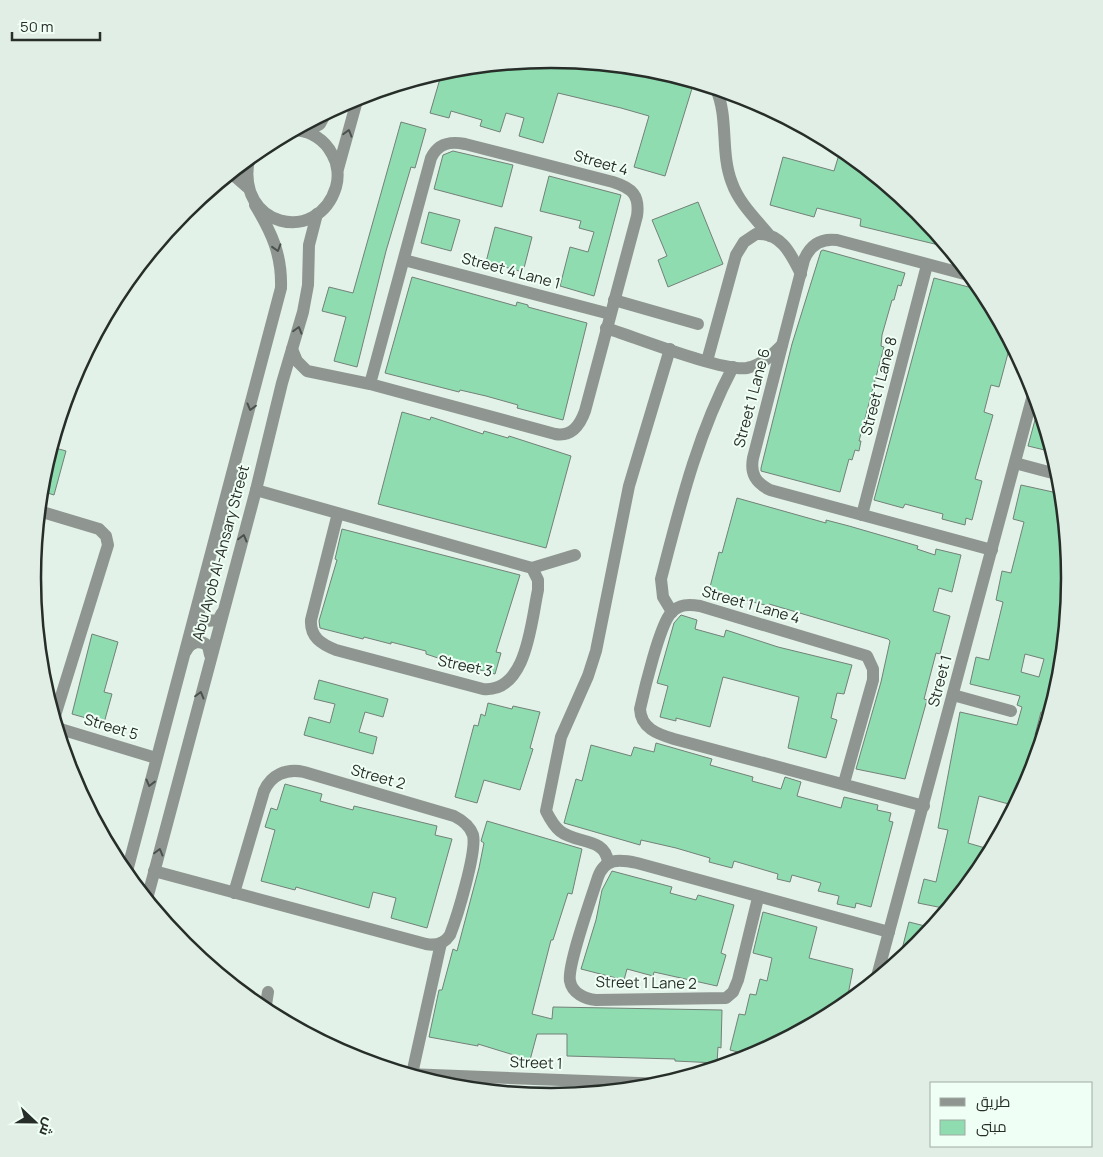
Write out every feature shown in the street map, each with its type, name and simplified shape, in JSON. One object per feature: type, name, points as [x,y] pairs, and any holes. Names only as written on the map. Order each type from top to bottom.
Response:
[{"type":"street","points":[[719,96],[722,105],[732,184],[743,204],[770,236],[784,245],[801,274]]},
{"type":"street","points":[[255,205],[268,216],[282,222],[298,222],[317,214],[334,196],[338,183],[338,169],[355,107]]},
{"type":"street","points":[[304,133],[326,144],[334,156],[338,169]]},
{"type":"street","name":"Street 4","points":[[307,371],[370,384],[555,434],[567,434],[575,429],[584,415],[606,328],[638,216],[638,200],[631,190],[613,182],[460,143],[443,144],[434,151],[370,384]]},
{"type":"street","points":[[246,170],[245,176],[247,187]]},
{"type":"street","points":[[236,178],[247,187]]},
{"type":"street","name":"Abu Ayob Al-Ansary Street","points":[[129,864],[156,758],[198,609],[281,288],[281,265],[276,243],[247,187]]},
{"type":"street","name":"Abu Ayob Al-Ansary Street","points":[[149,892],[210,656],[256,490],[282,383],[305,304],[308,245],[317,214]]},
{"type":"street","points":[[707,361],[736,255],[750,237],[756,234],[770,236]]},
{"type":"street","name":"Street 1 Lane 6","points":[[960,273],[832,240],[821,241],[812,246],[806,254],[753,458],[753,476],[760,485],[770,490],[992,550]]},
{"type":"street","name":"Street 4 Lane 1","points":[[404,260],[610,314]]},
{"type":"street","name":"Street 1 Lane 8","points":[[862,515],[927,265]]},
{"type":"street","points":[[614,300],[698,324]]},
{"type":"street","points":[[606,328],[707,361],[733,367],[747,368],[760,364],[782,345]]},
{"type":"street","points":[[282,383],[294,375],[307,371],[297,361],[292,349]]},
{"type":"street","points":[[670,349],[630,482],[596,651],[588,676],[561,737],[546,811],[560,831],[601,848],[607,855],[608,862],[618,860],[637,863],[758,898],[889,932]]},
{"type":"street","points":[[733,367],[713,406],[690,465],[661,579],[663,597],[672,612],[663,628],[640,714],[645,725],[658,734],[924,806]]},
{"type":"street","name":"Street 1","points":[[881,968],[1031,403]]},
{"type":"street","points":[[1015,463],[1050,472]]},
{"type":"street","points":[[256,490],[532,568],[575,555]]},
{"type":"street","points":[[46,513],[99,529],[106,536],[108,545],[58,706]]},
{"type":"street","name":"Street 3","points":[[338,513],[312,611],[310,627],[312,633],[321,643],[336,650],[483,689],[502,687],[514,677],[521,663],[538,590],[537,576],[532,568]]},
{"type":"street","name":"Street 1 Lane 4","points":[[672,612],[688,604],[700,606],[867,656],[873,669],[874,680],[844,783]]},
{"type":"street","points":[[198,609],[200,617],[206,621],[218,620],[222,613]]},
{"type":"street","points":[[186,651],[192,643],[199,642],[208,646],[210,656]]},
{"type":"street","points":[[953,696],[1011,711]]},
{"type":"street","name":"Street 5","points":[[64,730],[156,758]]},
{"type":"street","name":"Street 2","points":[[234,893],[267,784],[273,777],[283,773],[304,772],[454,816],[468,826],[473,835],[472,855],[452,930],[448,939],[441,944],[410,1069]]},
{"type":"street","name":"Street 1 Lane 2","points":[[608,862],[602,868],[598,877],[569,976],[574,991],[592,1000],[718,1000],[728,997],[738,980],[758,898]]},
{"type":"street","points":[[154,871],[426,944],[441,944]]},
{"type":"street","points":[[266,1002],[268,992]]},
{"type":"street","name":"Street 1","points":[[439,1076],[599,1086]]},
{"type":"building","points":[[518,69],[585,69],[651,78],[692,88],[665,176],[634,167],[649,116],[621,108],[558,93],[543,143],[519,136],[524,118],[506,113],[500,132],[480,126],[482,120],[451,111],[449,118],[430,113],[439,81]]},
{"type":"building","points":[[401,122],[426,129],[415,168],[411,167],[386,251],[357,367],[334,361],[346,317],[322,311],[329,287],[353,293]]},
{"type":"building","points":[[453,151],[513,165],[502,207],[434,189],[443,155]]},
{"type":"building","points":[[783,157],[834,171],[838,157],[888,195],[937,245],[860,226],[861,219],[817,208],[814,217],[770,205]]},
{"type":"building","points":[[549,176],[621,195],[594,296],[560,286],[570,247],[588,252],[594,232],[579,228],[581,221],[540,211]]},
{"type":"building","points":[[698,202],[723,264],[668,287],[658,260],[667,256],[652,220]]},
{"type":"building","points":[[429,212],[460,220],[451,251],[421,243]]},
{"type":"building","points":[[495,227],[532,237],[523,272],[486,262]]},
{"type":"building","points":[[821,251],[905,273],[901,286],[898,285],[894,300],[892,300],[882,335],[881,346],[884,347],[859,441],[861,441],[859,451],[855,450],[852,460],[849,459],[840,492],[761,471],[792,344]]},
{"type":"building","points":[[412,277],[516,306],[517,302],[528,305],[528,307],[587,323],[563,420],[517,408],[518,405],[486,396],[460,390],[459,392],[385,373]]},
{"type":"building","points":[[934,278],[970,287],[1008,352],[999,387],[991,385],[984,412],[993,415],[975,479],[982,481],[972,520],[966,518],[965,525],[942,519],[943,514],[905,504],[903,508],[874,500]]},
{"type":"building","points":[[402,412],[430,420],[431,417],[483,434],[484,431],[508,438],[509,436],[571,456],[546,548],[378,504]]},
{"type":"building","points":[[1036,417],[1045,450],[1028,446]]},
{"type":"building","points":[[58,449],[66,451],[54,495],[49,493]]},
{"type":"building","points":[[1021,485],[1054,492],[1061,545],[1061,612],[1052,678],[1044,711],[1041,712],[1035,735],[1037,736],[1035,743],[1009,804],[979,796],[968,843],[985,848],[976,862],[941,908],[918,903],[924,879],[936,882],[948,830],[938,828],[960,712],[1017,725],[1022,707],[1017,705],[1020,696],[970,684],[976,657],[989,660],[1003,602],[996,600],[1002,571],[1011,573],[1024,522],[1013,519]],"holes":[[[1025,654],[1044,659],[1039,677],[1021,672]]]},
{"type":"building","points":[[737,498],[826,523],[826,520],[849,526],[918,546],[917,549],[935,555],[936,549],[961,555],[952,592],[939,588],[933,611],[950,616],[940,654],[936,653],[924,699],[927,700],[905,779],[856,769],[881,682],[890,641],[888,639],[769,604],[769,606],[709,591],[719,552],[722,553]]},
{"type":"building","points":[[342,529],[520,575],[496,652],[501,653],[495,674],[426,654],[426,651],[391,642],[391,644],[364,637],[363,639],[320,628],[319,621],[337,560],[335,559]]},
{"type":"building","points":[[681,615],[697,620],[695,629],[724,637],[726,630],[778,647],[852,665],[844,694],[837,693],[831,718],[837,720],[826,758],[788,748],[799,697],[723,677],[710,727],[676,718],[676,721],[660,717],[668,686],[657,683],[674,623]]},
{"type":"building","points":[[92,634],[118,642],[104,692],[112,694],[104,723],[72,714]]},
{"type":"building","points":[[319,680],[388,699],[383,717],[365,712],[359,732],[377,737],[373,754],[304,735],[309,717],[330,723],[335,704],[314,699]]},
{"type":"building","points":[[488,703],[512,709],[513,706],[540,712],[530,748],[533,749],[520,790],[484,780],[477,803],[455,797],[474,725],[478,726],[481,714],[485,716]]},
{"type":"building","points":[[656,743],[712,759],[710,765],[753,777],[752,781],[781,789],[785,777],[801,782],[797,796],[841,808],[844,797],[878,805],[877,810],[891,813],[889,821],[893,822],[871,907],[856,903],[855,908],[837,904],[839,896],[818,891],[821,883],[792,875],[790,882],[777,879],[778,874],[734,861],[732,868],[709,862],[710,858],[676,848],[641,840],[640,845],[564,823],[576,779],[582,781],[591,745],[631,756],[634,747],[654,752]]},
{"type":"building","points":[[285,784],[322,794],[320,801],[353,810],[354,806],[437,826],[435,835],[452,839],[427,928],[391,918],[396,898],[373,892],[369,908],[296,887],[295,890],[261,881],[275,830],[265,827],[271,808],[277,810]]},
{"type":"building","points":[[487,821],[582,849],[572,894],[568,893],[553,940],[551,940],[532,1014],[552,1019],[553,1007],[722,1010],[721,1048],[718,1047],[717,1062],[567,1056],[567,1034],[537,1034],[530,1060],[478,1044],[478,1046],[429,1037],[439,990],[442,990],[453,949],[457,951],[479,868],[484,843],[481,841]]},
{"type":"building","points":[[612,871],[672,887],[670,893],[696,900],[698,895],[734,905],[721,953],[726,955],[717,986],[654,972],[653,976],[627,969],[624,980],[581,969],[596,920],[602,890]]},
{"type":"building","points":[[763,912],[817,927],[809,958],[853,969],[848,993],[807,1020],[777,1036],[740,1053],[730,1050],[739,1014],[745,1015],[750,994],[756,995],[760,979],[767,981],[772,958],[753,953]]},
{"type":"building","points":[[909,922],[925,926],[912,939],[902,948]]}]
